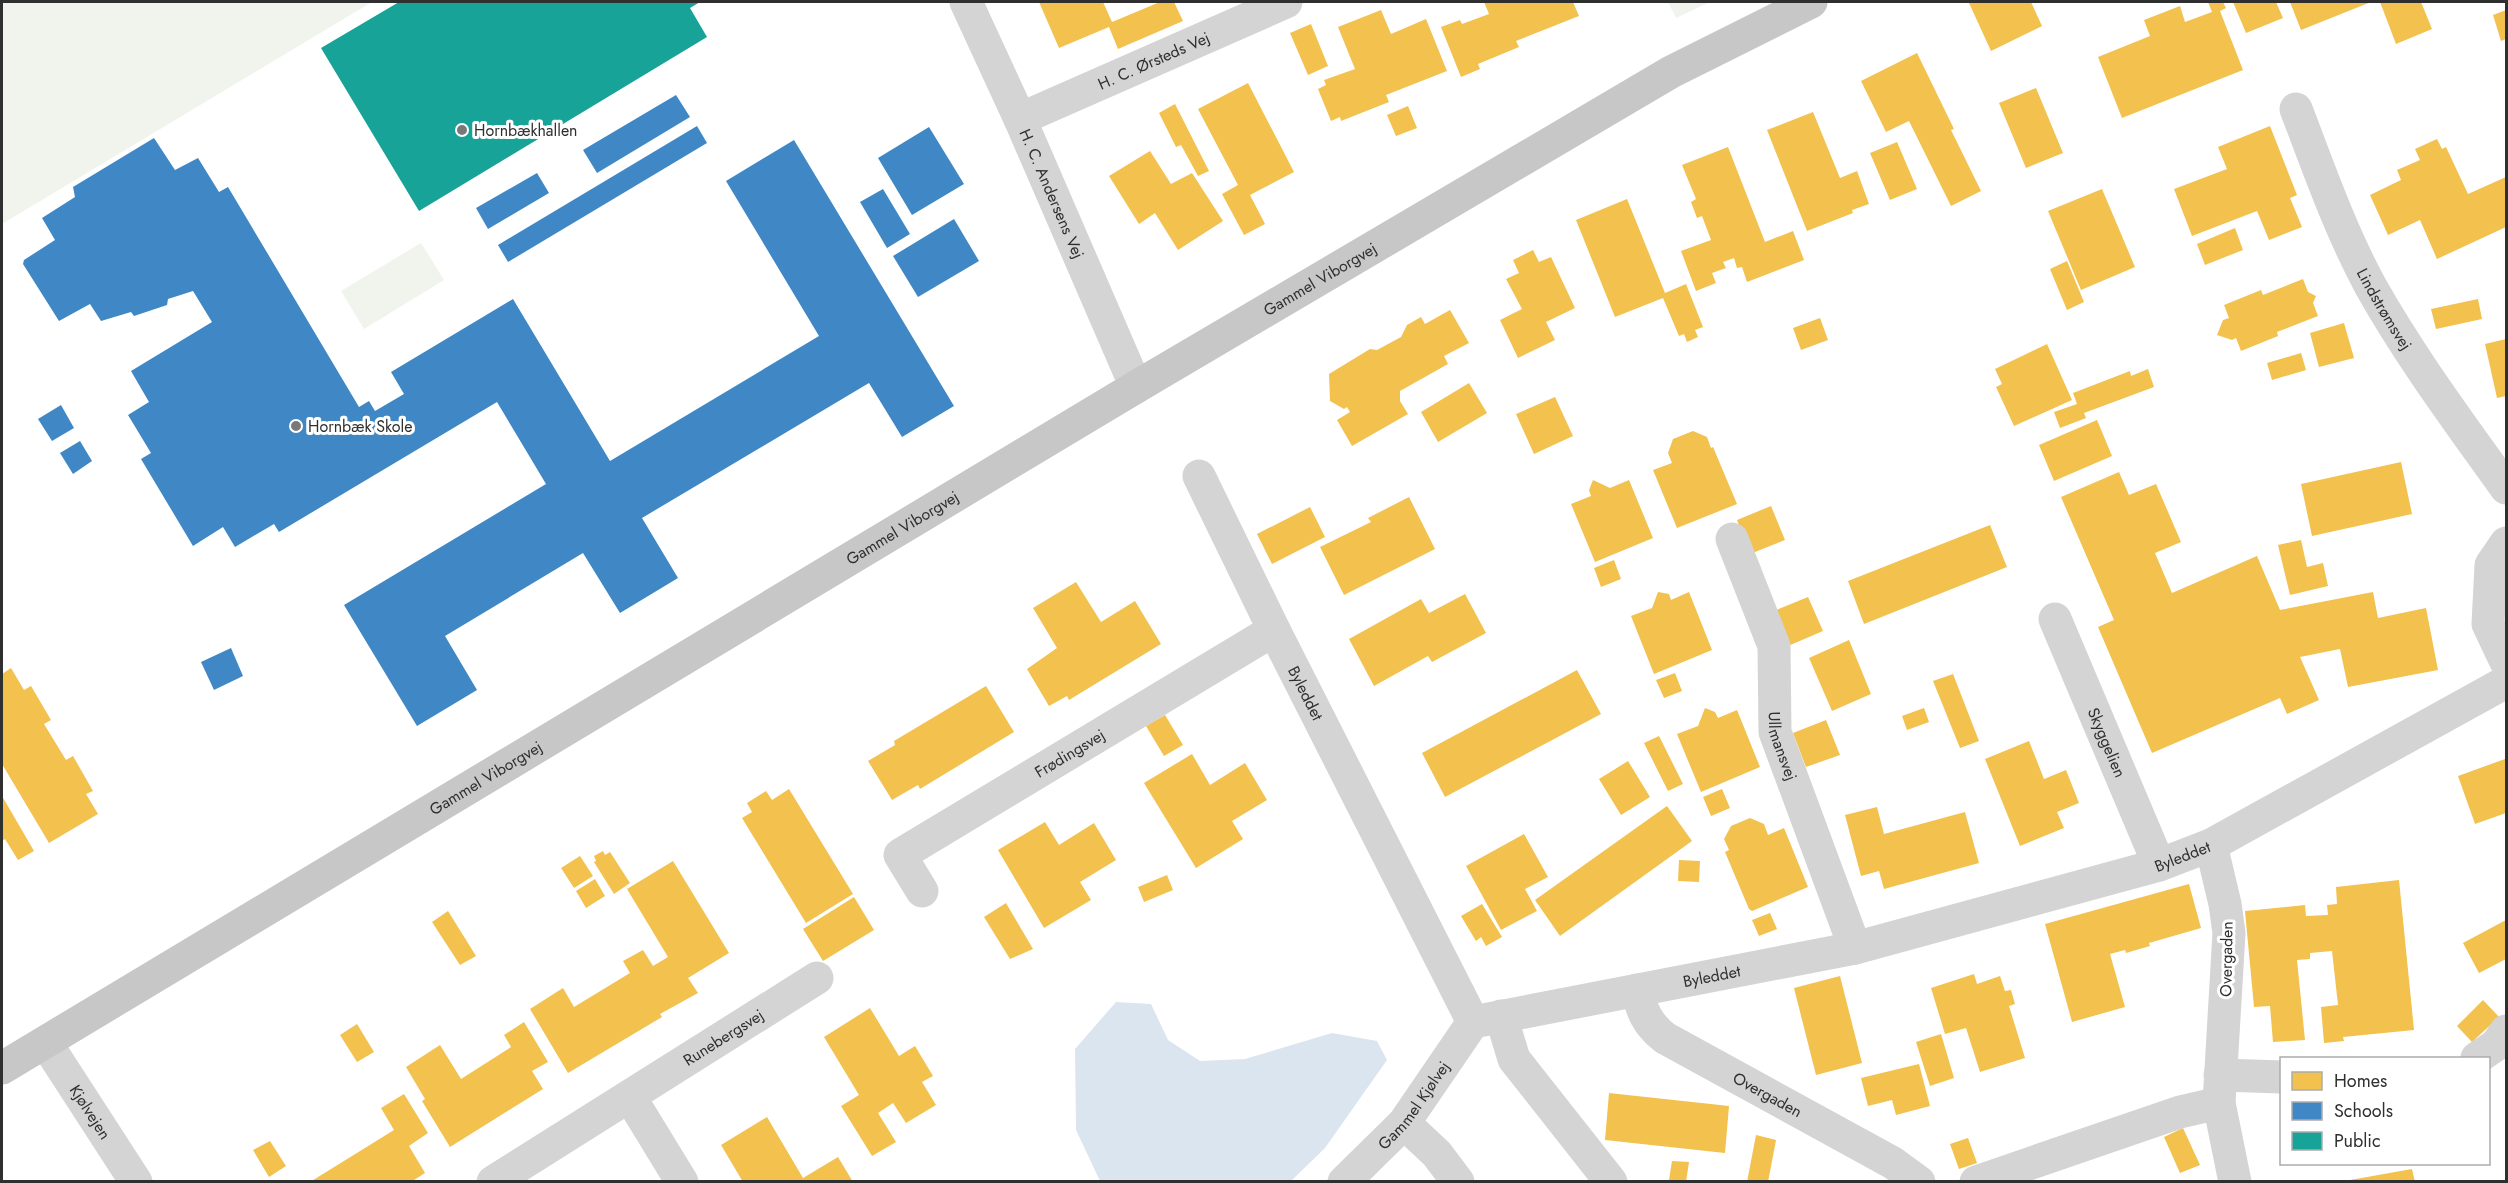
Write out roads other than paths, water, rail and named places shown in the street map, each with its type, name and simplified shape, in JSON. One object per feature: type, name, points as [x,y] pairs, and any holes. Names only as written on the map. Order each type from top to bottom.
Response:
[{"type":"main road","name":"Gammel Viborgvej","points":[[2,1068],[1136,387],[1671,72],[1811,2]]},
{"type":"street","name":"H. C. Andersens Vej","points":[[966,2],[1020,119],[1136,387]]},
{"type":"street","name":"H. C. Ørsteds Vej","points":[[1020,119],[1286,2]]},
{"type":"street","name":"Lindstrømsvej","points":[[2296,109],[2330,200],[2370,285],[2419,368],[2506,488]]},
{"type":"street","name":"Byleddet","points":[[1199,476],[1274,630],[1487,1019],[1855,948],[2159,865],[2211,845],[2506,682]]},
{"type":"street","name":"Ullmansvej","points":[[1732,539],[1774,646],[1775,732],[1855,948]]},
{"type":"street","points":[[2506,543],[2491,565],[2488,624],[2506,662]]},
{"type":"street","name":"Skyggelien","points":[[2055,619],[2159,865]]},
{"type":"street","name":"Frødingsvej","points":[[922,891],[900,855],[1274,630]]},
{"type":"street","name":"Overgaden","points":[[2211,845],[2225,904],[2229,933],[2220,1089],[2235,1182]]},
{"type":"street","name":"Runebergsvej","points":[[493,1182],[817,978]]},
{"type":"street","name":"Overgaden","points":[[1637,990],[1642,1012],[1648,1022],[1665,1038],[1893,1163],[1919,1182]]},
{"type":"street","points":[[1487,1019],[1514,1059],[1611,1182]]},
{"type":"street","name":"Gammel Kjølvej","points":[[1344,1182],[1404,1123],[1487,1019]]},
{"type":"street","points":[[2480,1057],[2496,1045],[2506,1031]]},
{"type":"street","name":"Kjølvejen","points":[[46,1043],[136,1182]]},
{"type":"street","points":[[1976,1182],[2180,1112],[2220,1089],[2280,1077]]},
{"type":"street","points":[[630,1097],[682,1182]]},
{"type":"street","points":[[1404,1123],[1437,1154],[1458,1182]]},
{"type":"place","name":"Hornbækhallen","points":[[462,130]]},
{"type":"place","name":"Hornbæk Skole","points":[[296,426]]}]
